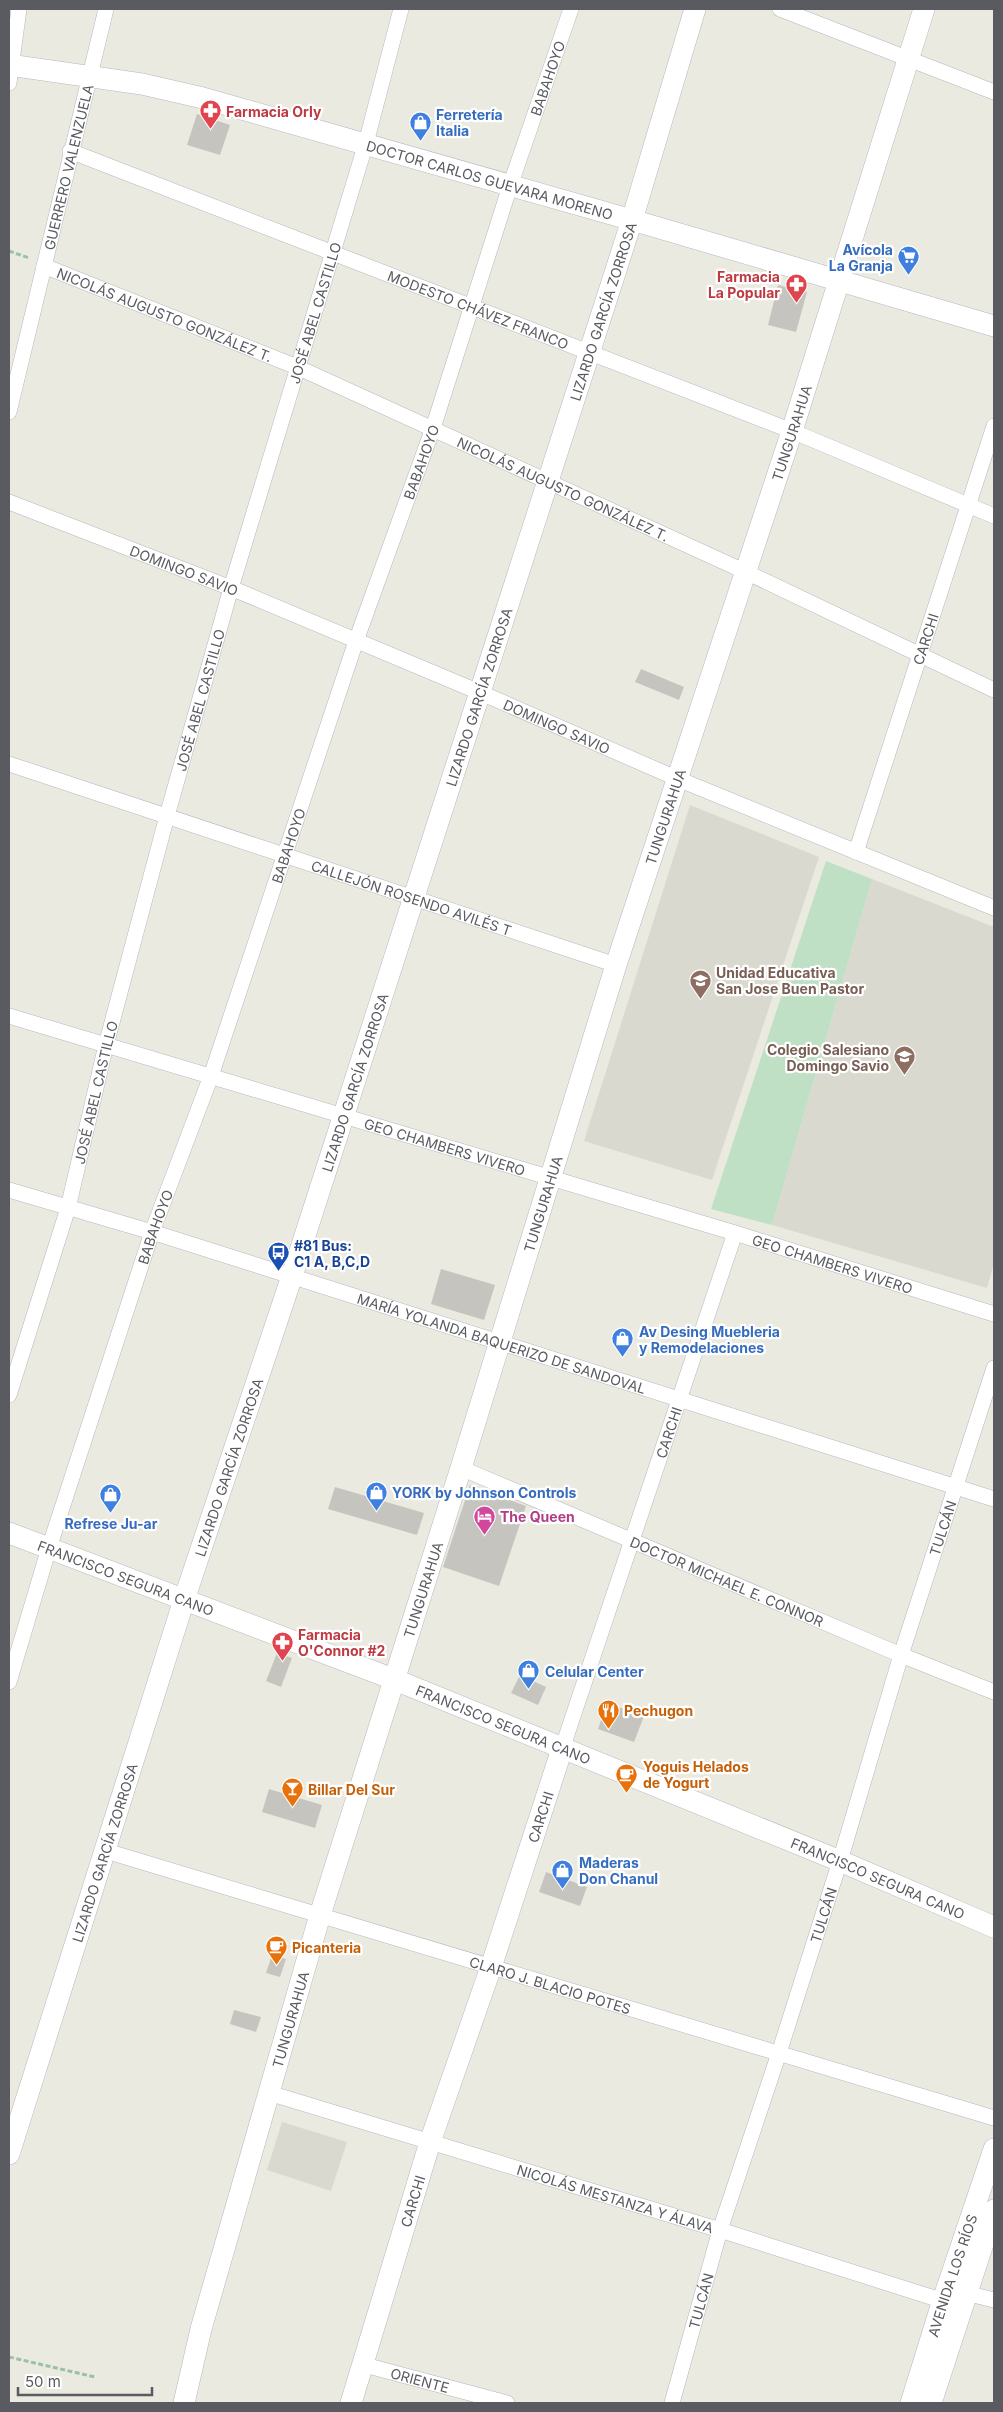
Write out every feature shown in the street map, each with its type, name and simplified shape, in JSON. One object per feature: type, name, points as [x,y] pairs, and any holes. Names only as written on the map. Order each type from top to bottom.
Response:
[{"type":"street","points":[[10,71],[19,9]]},
{"type":"street","name":"GUERRERO VALENZUELA","points":[[9,412],[70,151],[106,9]]},
{"type":"street","name":"JOSÉ ABEL CASTILLO","points":[[9,1395],[68,1208],[106,1045],[231,588],[366,143],[401,9]]},
{"type":"street","name":"BABAHOYO","points":[[9,1682],[49,1548],[152,1232],[211,1076],[356,641],[433,428],[510,186],[570,9]]},
{"type":"street","name":"LIZARDO GARCÍA ZORROSA","points":[[9,2154],[184,1600],[292,1276],[412,897],[632,220],[696,9]]},
{"type":"street","points":[[780,9],[908,57],[994,92]]},
{"type":"street","name":"TUNGURAHUA","points":[[184,2403],[201,2329],[320,1915],[461,1468],[616,965],[792,431],[837,281],[924,9]]},
{"type":"street","name":"DOCTOR CARLOS GUEVARA MORENO","points":[[10,71],[89,76],[142,84],[203,98],[366,143],[994,326]]},
{"type":"street","name":"MODESTO CHÁVEZ FRANCO","points":[[70,151],[792,431],[994,516]]},
{"type":"street","name":"NICOLÁS AUGUSTO GONZÁLEZ T.","points":[[44,265],[297,367],[746,572],[994,690]]},
{"type":"street","name":"CARCHI","points":[[856,852],[994,426]]},
{"type":"street","name":"DOMINGO SAVIO","points":[[9,502],[231,588],[479,692],[678,780],[994,908]]},
{"type":"street","name":"CALLEJÓN ROSENDO AVILÉS T","points":[[9,764],[616,965]]},
{"type":"street","name":"GEO CHAMBERS VIVERO","points":[[9,1016],[735,1233],[994,1314]]},
{"type":"street","name":"MARÍA YOLANDA BAQUERIZO DE SANDOVAL","points":[[9,1190],[152,1232],[994,1498]]},
{"type":"street","name":"CARCHI","points":[[351,2403],[361,2364],[430,2142],[491,1967],[631,1540],[735,1233]]},
{"type":"street","name":"TULCÁN","points":[[672,2403],[720,2230],[779,2053],[840,1861],[901,1656],[994,1368]]},
{"type":"street","name":"DOCTOR MICHAEL E. CONNOR","points":[[461,1468],[901,1656],[994,1692]]},
{"type":"street","name":"FRANCISCO SEGURA CANO","points":[[9,1533],[393,1679],[562,1750],[840,1861],[994,1927]]},
{"type":"street","name":"CLARO J. BLACIO POTES","points":[[106,1851],[994,2118]]},
{"type":"street","name":"NICOLÁS MESTANZA Y ÁLAVA","points":[[269,2093],[720,2230],[954,2297],[994,2300]]},
{"type":"street","name":"AVENIDA LOS RÍOS","points":[[931,2403],[954,2297],[994,2149]]},
{"type":"street","name":"AVENIDA LOS RÍOS","points":[[911,2403],[954,2297],[994,2210]]},
{"type":"street","name":"ORIENTE","points":[[361,2364],[507,2403]]},
{"type":"path","points":[[9,251],[44,265]]},
{"type":"path","points":[[9,2357],[95,2377]]},
{"type":"shaded area","name":"Unidad Educativa San Jose Buen Pastor","points":[[690,805],[819,857],[712,1180],[584,1141]]},
{"type":"shaded area","name":"Colegio Salesiano Domingo Savio","points":[[872,879],[994,927],[994,1263],[987,1288],[772,1225]]},
{"type":"shaded area","points":[[282,2122],[347,2142],[331,2191],[267,2170]]},
{"type":"green space","points":[[826,861],[872,879],[772,1225],[711,1209]]},
{"type":"building","points":[[197,114],[230,125],[220,155],[187,145]]},
{"type":"building","points":[[778,285],[807,292],[796,332],[768,325]]},
{"type":"building","points":[[641,669],[684,687],[679,700],[635,682]]},
{"type":"building","points":[[441,1269],[495,1285],[484,1320],[431,1304]]},
{"type":"building","name":"The Queen","points":[[470,1485],[526,1506],[499,1586],[443,1567]]},
{"type":"building","name":"YORK by Johnson Controls","points":[[335,1487],[424,1513],[417,1535],[328,1509]]},
{"type":"building","points":[[277,1653],[292,1658],[281,1687],[266,1681]]},
{"type":"building","name":"Celular Center","points":[[520,1675],[546,1687],[538,1705],[511,1693]]},
{"type":"building","points":[[607,1703],[644,1716],[634,1742],[598,1729]]},
{"type":"building","name":"Billar Del Sur","points":[[269,1789],[322,1805],[315,1828],[262,1812]]},
{"type":"building","name":"Maderas Don Chanul","points":[[546,1872],[587,1887],[580,1906],[539,1892]]},
{"type":"building","name":"Picanteria","points":[[272,1955],[286,1959],[280,1977],[266,1973]]},
{"type":"building","points":[[234,2010],[261,2017],[256,2032],[230,2024]]},
{"type":"place","name":"Farmacia Orly","points":[[210,130]]},
{"type":"place","name":"Ferretería Italia","points":[[420,141]]},
{"type":"place","name":"Avícola La Granja","points":[[909,276]]},
{"type":"place","name":"Farmacia La Popular","points":[[796,303]]},
{"type":"place","name":"Unidad Educativa San Jose Buen Pastor","points":[[700,999]]},
{"type":"place","name":"Colegio Salesiano Domingo Savio","points":[[905,1076]]},
{"type":"place","name":"#81 Bus: C1 A, B,C,D","points":[[278,1272]]},
{"type":"place","name":"Av Desing Muebleria y Remodelaciones","points":[[623,1358]]},
{"type":"place","name":"YORK by Johnson Controls","points":[[376,1511]]},
{"type":"place","name":"Refrese Ju-ar","points":[[111,1514]]},
{"type":"place","name":"The Queen","points":[[484,1535]]},
{"type":"place","name":"Farmacia O'Connor #2","points":[[282,1661]]},
{"type":"place","name":"Celular Center","points":[[529,1690]]},
{"type":"place","name":"Pechugon","points":[[608,1729]]},
{"type":"place","name":"Yoguis Helados de Yogurt","points":[[627,1793]]},
{"type":"place","name":"Billar Del Sur","points":[[292,1808]]},
{"type":"place","name":"Maderas Don Chanul","points":[[563,1889]]},
{"type":"place","name":"Picanteria","points":[[276,1966]]}]
